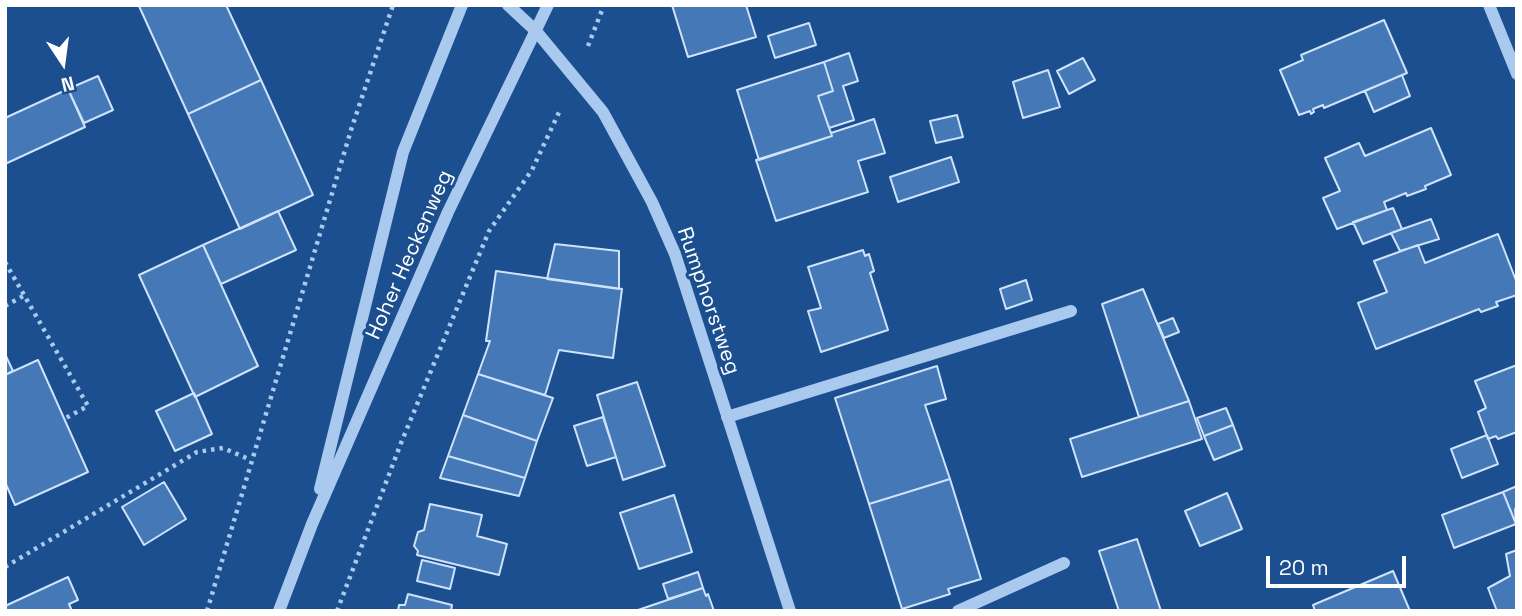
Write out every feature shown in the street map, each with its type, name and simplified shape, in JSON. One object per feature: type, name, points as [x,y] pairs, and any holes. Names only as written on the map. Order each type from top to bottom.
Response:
[{"type":"street","name":"Hoher Heckenweg","points":[[312,524],[403,152],[462,5]]},
{"type":"street","name":"Rumphorstweg","points":[[508,5],[536,31],[603,111],[652,202],[670,244],[790,611]]},
{"type":"street","name":"Hoher Heckenweg","points":[[279,611],[312,524],[448,212],[548,5]]},
{"type":"street","points":[[1489,5],[1517,74]]},
{"type":"street","points":[[727,417],[1071,311]]},
{"type":"street","points":[[958,611],[1064,563]]},
{"type":"path","points":[[207,611],[351,130],[393,5]]},
{"type":"path","points":[[337,611],[401,443],[489,231],[532,170],[576,76],[604,5]]},
{"type":"path","points":[[5,262],[88,405],[64,419]]},
{"type":"path","points":[[5,306],[25,295]]},
{"type":"path","points":[[5,568],[197,452],[223,448],[251,460]]},
{"type":"building","points":[[226,5],[261,80],[188,114],[139,6]]},
{"type":"building","points":[[672,5],[746,5],[756,37],[688,57]]},
{"type":"building","points":[[1384,20],[1407,73],[1324,108],[1323,105],[1313,109],[1311,114],[1310,111],[1299,115],[1280,70],[1303,60],[1301,55]]},
{"type":"building","points":[[809,23],[816,45],[775,58],[768,36]]},
{"type":"building","points":[[849,53],[858,81],[843,86],[854,120],[829,128],[818,96],[833,91],[824,62]]},
{"type":"building","points":[[1083,58],[1095,80],[1069,94],[1057,71]]},
{"type":"building","points":[[824,62],[833,91],[818,96],[832,136],[759,160],[737,90]]},
{"type":"building","points":[[1048,70],[1060,107],[1023,118],[1013,82]]},
{"type":"building","points":[[1402,75],[1410,96],[1374,112],[1365,91]]},
{"type":"building","points":[[98,76],[113,110],[84,123],[68,89]]},
{"type":"building","points":[[261,80],[313,195],[240,229],[188,114]]},
{"type":"building","points":[[68,89],[85,127],[5,164],[5,118]]},
{"type":"building","points":[[957,115],[963,137],[936,143],[930,121]]},
{"type":"building","points":[[874,119],[885,153],[858,161],[868,192],[776,221],[756,160],[832,136],[831,133]]},
{"type":"building","points":[[1431,128],[1451,175],[1425,186],[1426,189],[1384,202],[1387,210],[1337,229],[1323,198],[1340,191],[1325,158],[1359,143],[1365,156]]},
{"type":"building","points":[[951,157],[959,182],[898,202],[890,177]]},
{"type":"building","points":[[1393,208],[1402,229],[1363,244],[1353,222]]},
{"type":"building","points":[[278,211],[296,250],[221,284],[203,245]]},
{"type":"building","points":[[1431,219],[1439,239],[1400,251],[1391,233]]},
{"type":"building","points":[[1498,234],[1517,283],[1517,295],[1496,302],[1498,306],[1481,312],[1479,309],[1376,349],[1358,303],[1387,292],[1374,261],[1418,245],[1425,263]]},
{"type":"building","points":[[555,244],[619,251],[619,289],[547,279]]},
{"type":"building","points":[[203,245],[258,366],[195,397],[139,275]]},
{"type":"building","points":[[863,250],[865,256],[869,254],[874,271],[870,273],[888,330],[821,352],[808,311],[821,308],[808,267]]},
{"type":"building","points":[[496,271],[622,289],[613,358],[559,350],[545,395],[478,374],[490,341],[486,341]]},
{"type":"building","points":[[1026,280],[1032,300],[1006,309],[1000,289]]},
{"type":"building","points":[[1143,289],[1189,401],[1139,417],[1102,304]]},
{"type":"building","points":[[1173,318],[1179,332],[1164,338],[1158,324]]},
{"type":"building","points":[[5,354],[13,371],[5,375]]},
{"type":"building","points":[[38,360],[88,472],[15,505],[5,482],[5,375]]},
{"type":"building","points":[[1517,365],[1517,432],[1498,439],[1496,436],[1488,439],[1478,412],[1486,408],[1475,381]]},
{"type":"building","points":[[937,366],[946,399],[925,405],[950,479],[869,504],[835,398]]},
{"type":"building","points":[[478,374],[553,398],[537,441],[463,415]]},
{"type":"building","points":[[637,382],[665,466],[623,480],[597,395]]},
{"type":"building","points":[[194,393],[212,434],[175,451],[156,411]]},
{"type":"building","points":[[1189,401],[1202,439],[1082,477],[1070,439]]},
{"type":"building","points":[[1226,408],[1233,425],[1204,436],[1197,418]]},
{"type":"building","points":[[463,415],[537,441],[525,478],[448,456]]},
{"type":"building","points":[[603,417],[616,457],[587,466],[574,426]]},
{"type":"building","points":[[1233,425],[1242,449],[1214,460],[1204,436]]},
{"type":"building","points":[[1487,435],[1498,464],[1462,478],[1451,449]]},
{"type":"building","points":[[448,456],[525,478],[519,496],[440,478]]},
{"type":"building","points":[[950,479],[981,579],[948,589],[950,594],[902,609],[869,504]]},
{"type":"building","points":[[164,482],[186,519],[144,545],[122,507]]},
{"type":"building","points":[[1517,486],[1515,509],[1516,524],[1503,492]]},
{"type":"building","points":[[1503,492],[1516,524],[1454,548],[1442,515]]},
{"type":"building","points":[[1227,493],[1242,529],[1200,546],[1185,511]]},
{"type":"building","points":[[674,495],[692,552],[639,569],[620,513]]},
{"type":"building","points":[[430,504],[482,515],[477,536],[507,544],[499,575],[417,555],[418,551],[414,546],[418,532],[424,530]]},
{"type":"building","points":[[1137,539],[1161,611],[1119,611],[1099,551]]},
{"type":"building","points":[[1517,550],[1517,611],[1497,611],[1488,588],[1510,576],[1506,554]]},
{"type":"building","points":[[422,560],[455,568],[450,589],[417,581]]},
{"type":"building","points":[[1393,571],[1410,611],[1315,611],[1313,605]]},
{"type":"building","points":[[698,572],[703,588],[668,599],[663,584]]},
{"type":"building","points":[[68,577],[78,600],[69,604],[72,611],[5,611],[5,606]]},
{"type":"building","points":[[703,588],[714,611],[635,611]]},
{"type":"building","points":[[408,594],[452,605],[451,611],[398,611],[399,605],[405,605]]}]
